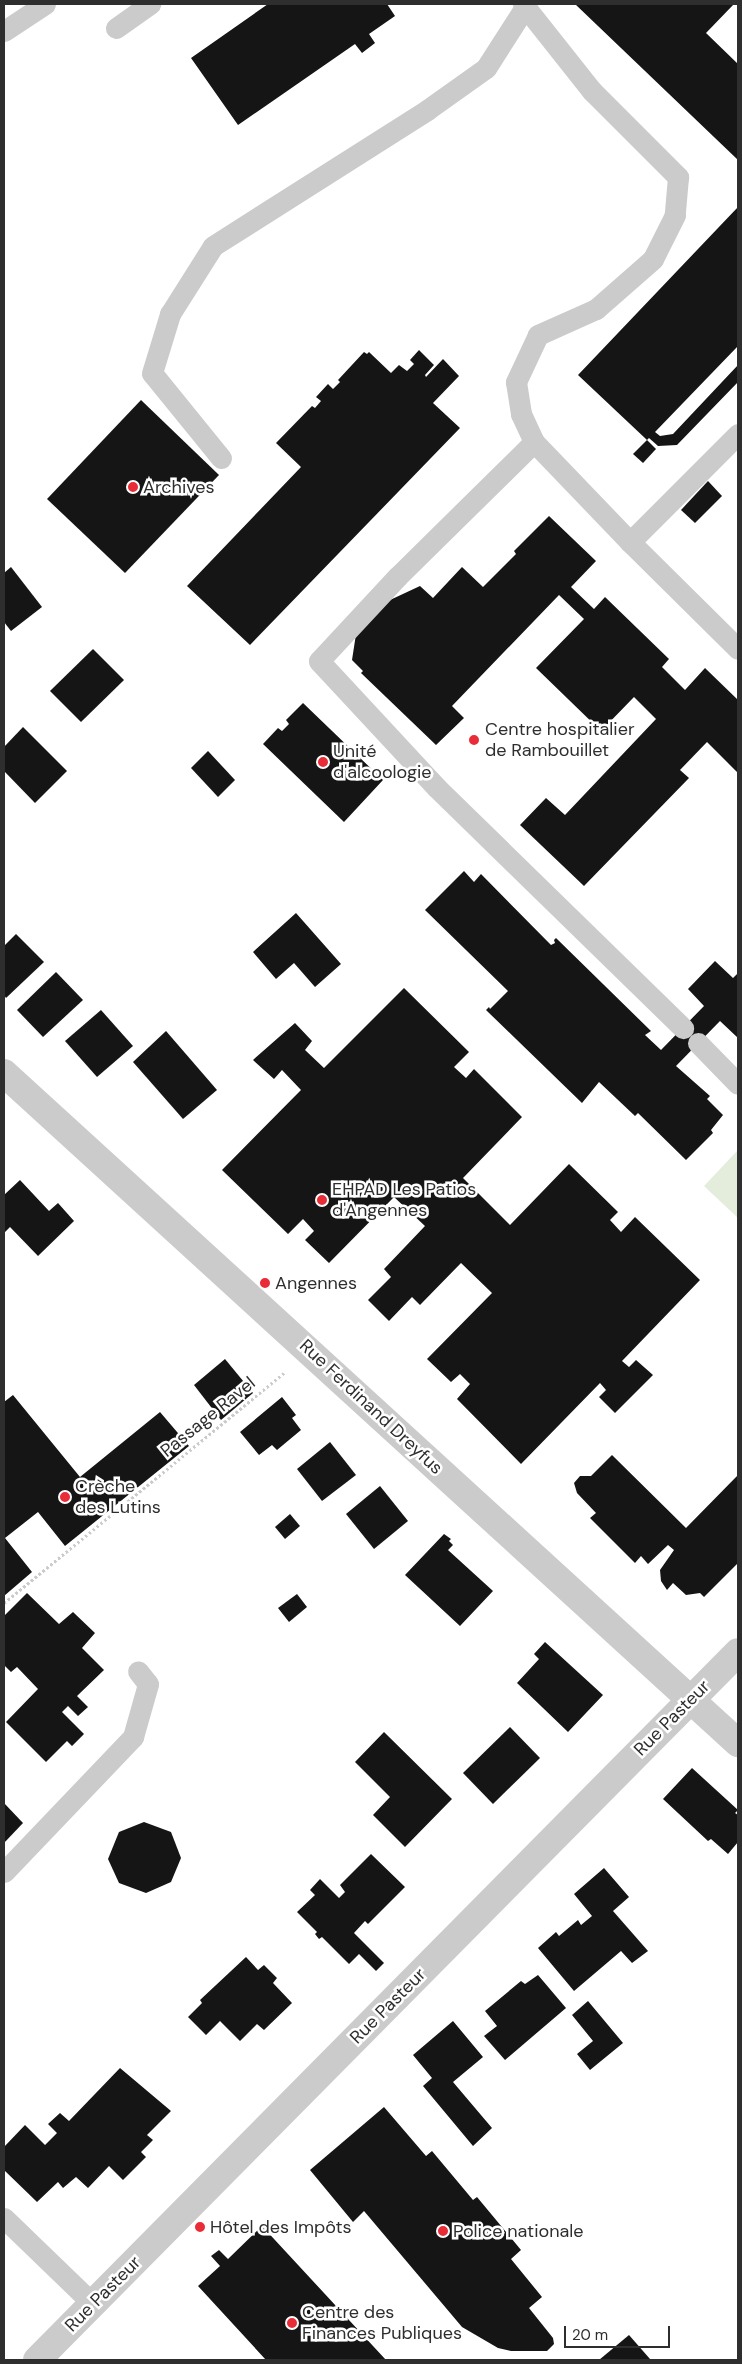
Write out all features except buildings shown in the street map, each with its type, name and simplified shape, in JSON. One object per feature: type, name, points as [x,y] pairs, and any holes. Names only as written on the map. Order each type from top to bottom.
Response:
[{"type":"street","name":"Rue Ferdinand Dreyfus","points":[[4,1073],[738,1743]]},
{"type":"street","name":"Rue Pasteur","points":[[37,2360],[738,1652]]},
{"type":"lane","points":[[4,31],[45,4]]},
{"type":"lane","points":[[116,28],[150,4]]},
{"type":"lane","points":[[221,458],[152,372],[170,314],[213,246],[427,110],[486,68],[524,5],[592,91],[678,177],[675,216],[654,259],[596,310],[538,335],[516,382],[521,414],[534,442],[630,542],[738,649]]},
{"type":"lane","points":[[630,542],[738,434]]},
{"type":"lane","points":[[534,442],[398,576],[319,661],[437,788],[683,1028]]},
{"type":"lane","points":[[698,1043],[738,1084]]},
{"type":"lane","points":[[4,1872],[133,1737],[148,1684],[138,1671]]},
{"type":"lane","points":[[4,2218],[93,2304]]},
{"type":"path","name":"Passage Ravel","points":[[4,1603],[291,1367]]},
{"type":"green space","points":[[738,1150],[738,1218],[704,1186]]},
{"type":"place","name":"Archives","points":[[133,487]]},
{"type":"place","name":"Centre hospitalier de Rambouillet","points":[[474,740]]},
{"type":"place","name":"Unité d'alcoologie","points":[[323,762]]},
{"type":"place","name":"EHPAD Les Patios d'Angennes","points":[[322,1200]]},
{"type":"place","name":"Angennes","points":[[265,1283]]},
{"type":"place","name":"Crèche des Lutins","points":[[65,1497]]},
{"type":"place","name":"Hôtel des Impôts","points":[[200,2227]]},
{"type":"place","name":"Police nationale","points":[[443,2231]]},
{"type":"place","name":"Centre des Finances Publiques","points":[[292,2323]]}]
